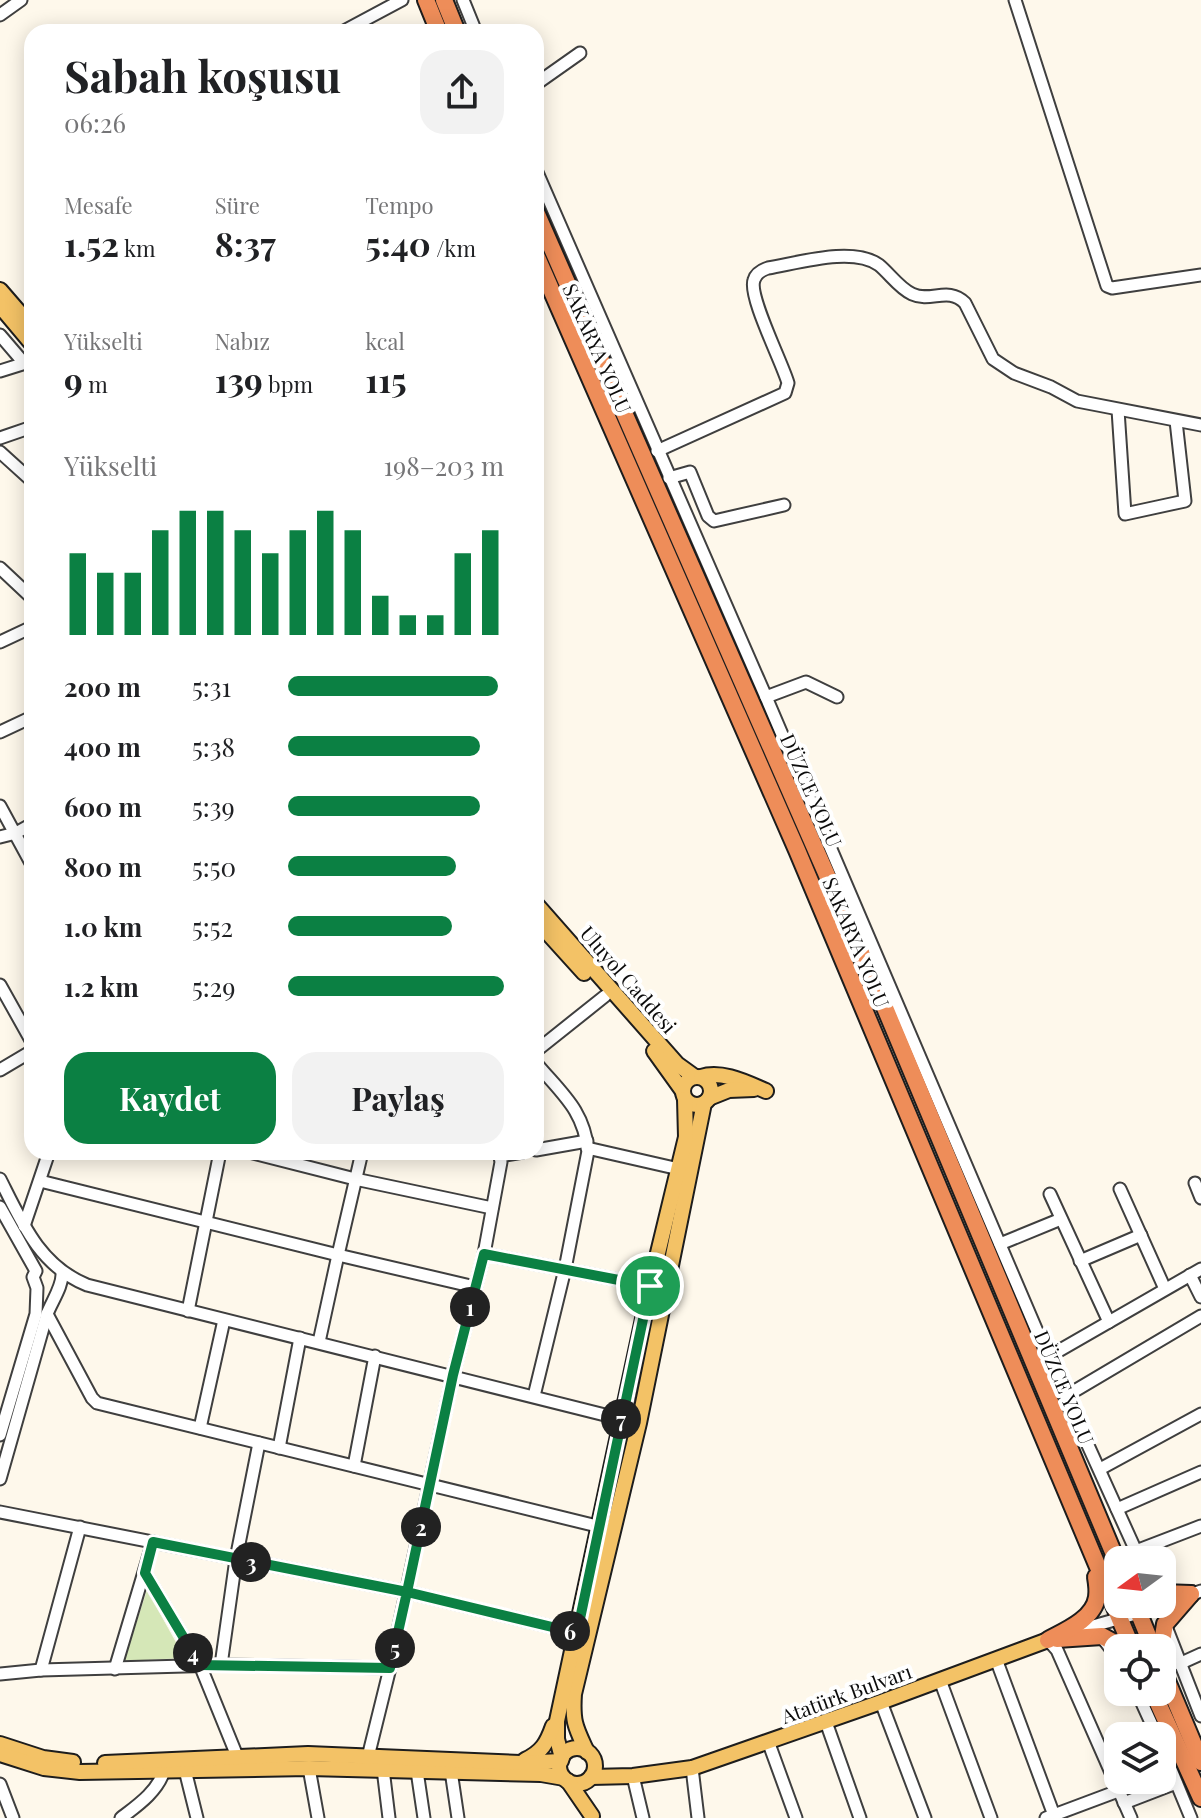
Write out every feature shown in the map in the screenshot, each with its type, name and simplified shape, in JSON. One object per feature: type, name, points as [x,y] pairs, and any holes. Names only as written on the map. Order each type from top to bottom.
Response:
[{"type":"highway","points":[[426,0],[436,24]]},
{"type":"highway","points":[[444,0],[454,24]]},
{"type":"highway","name":"DÜZCE YOLU","points":[[544,230],[877,988],[1110,1546]]},
{"type":"highway","name":"SAKARYA YOLU","points":[[544,273],[797,850],[1104,1582]]},
{"type":"highway","points":[[1101,1524],[1122,1546]]},
{"type":"highway","points":[[1048,1640],[1068,1630],[1090,1612],[1098,1599],[1096,1563]]},
{"type":"highway","points":[[1163,1634],[1165,1624],[1196,1593]]},
{"type":"highway","name":"SAKARYA YOLU","points":[[1119,1618],[1126,1634]]},
{"type":"highway","points":[[1048,1640],[1102,1636]]},
{"type":"highway","points":[[1176,1702],[1201,1762]]},
{"type":"highway","points":[[1159,1706],[1201,1798]]},
{"type":"main road","points":[[0,290],[24,318]]},
{"type":"main road","points":[[1,309],[24,335]]},
{"type":"main road","name":"Uluyol Caddesi","points":[[544,913],[677,1064],[698,1077]]},
{"type":"main road","name":"Uluyol Caddesi","points":[[544,929],[661,1060],[684,1095]]},
{"type":"main road","points":[[592,1817],[560,1769],[557,1739],[560,1710],[597,1526],[686,1137],[684,1095],[685,1083],[698,1077],[717,1075],[766,1091],[729,1090],[694,1105],[684,1095]]},
{"type":"main road","points":[[592,1817],[588,1796],[591,1768],[574,1723],[574,1694],[639,1423],[710,1086],[698,1077]]},
{"type":"main road","name":"Atatürk Bulvarı","points":[[655,1772],[692,1768],[1048,1640]]},
{"type":"main road","points":[[513,1763],[539,1753],[548,1742],[560,1710]]},
{"type":"main road","points":[[0,1744],[43,1758],[80,1763],[237,1756],[513,1763],[561,1759],[576,1749],[591,1768],[633,1776],[655,1772]]},
{"type":"main road","points":[[0,1754],[44,1768],[80,1772],[383,1769],[541,1774],[576,1784],[591,1768]]},
{"type":"main road","points":[[591,1768],[655,1772]]},
{"type":"street","points":[[0,15],[21,0]]},
{"type":"street","points":[[357,24],[402,0]]},
{"type":"street","points":[[463,0],[473,24]]},
{"type":"street","points":[[1015,0],[1107,286],[1112,288],[1201,275]]},
{"type":"street","points":[[544,78],[580,53]]},
{"type":"street","points":[[544,189],[766,697],[1048,1357],[1100,1469],[1129,1546]]},
{"type":"street","points":[[657,451],[785,393],[788,383],[754,297],[753,281],[759,272],[768,268],[845,256],[867,258],[913,295],[923,297],[947,293],[958,296],[965,303],[993,359],[1014,373],[1077,401],[1201,425]]},
{"type":"street","points":[[0,335],[24,358]]},
{"type":"street","points":[[0,371],[24,363]]},
{"type":"street","points":[[1118,410],[1125,514],[1185,501],[1176,421]]},
{"type":"street","points":[[0,438],[24,430]]},
{"type":"street","points":[[0,452],[24,474]]},
{"type":"street","points":[[669,478],[690,472],[708,516],[714,521],[784,505]]},
{"type":"street","points":[[0,568],[24,589]]},
{"type":"street","points":[[0,642],[24,631]]},
{"type":"street","points":[[766,697],[806,682],[837,697]]},
{"type":"street","points":[[0,732],[24,721]]},
{"type":"street","points":[[0,806],[24,849]]},
{"type":"street","points":[[0,837],[24,828]]},
{"type":"street","points":[[0,985],[24,1028]]},
{"type":"street","points":[[544,1045],[605,996]]},
{"type":"street","points":[[0,1070],[24,1056]]},
{"type":"street","points":[[534,1396],[565,1269],[587,1144],[579,1114],[544,1072]]},
{"type":"street","points":[[544,1149],[587,1144],[679,1169]]},
{"type":"street","points":[[24,1226],[47,1160]]},
{"type":"street","points":[[188,1311],[218,1160]]},
{"type":"street","points":[[292,1160],[355,1179],[492,1208]]},
{"type":"street","points":[[319,1342],[360,1160]]},
{"type":"street","points":[[368,1757],[453,1375],[484,1254],[499,1160]]},
{"type":"street","points":[[0,1179],[24,1226],[51,1264],[87,1285],[621,1419]]},
{"type":"street","points":[[40,1181],[475,1287]]},
{"type":"street","points":[[1195,1183],[1201,1198]]},
{"type":"street","points":[[1120,1189],[1165,1289]]},
{"type":"street","points":[[1050,1194],[1109,1322]]},
{"type":"street","points":[[0,1207],[36,1271]]},
{"type":"street","points":[[1000,1244],[1061,1219]]},
{"type":"street","points":[[1080,1261],[1141,1235]]},
{"type":"street","points":[[484,1254],[650,1286]]},
{"type":"street","points":[[0,1435],[5,1404],[36,1314],[37,1288],[33,1277],[41,1265],[51,1264]]},
{"type":"street","points":[[1048,1357],[1201,1269]]},
{"type":"street","points":[[0,1479],[47,1314],[62,1273]]},
{"type":"street","points":[[1190,1275],[1201,1297]]},
{"type":"street","points":[[37,1288],[47,1293],[87,1285]]},
{"type":"street","points":[[47,1314],[97,1403],[597,1526]]},
{"type":"street","points":[[1066,1396],[1201,1316]]},
{"type":"street","points":[[200,1428],[224,1320]]},
{"type":"street","points":[[279,1448],[300,1338]]},
{"type":"street","points":[[354,1466],[375,1356]]},
{"type":"street","points":[[1100,1469],[1201,1414]]},
{"type":"street","points":[[221,1665],[236,1559],[259,1443]]},
{"type":"street","points":[[1117,1509],[1201,1472]]},
{"type":"street","points":[[0,1512],[407,1592],[577,1633]]},
{"type":"street","points":[[1157,1546],[1201,1526]]},
{"type":"street","points":[[41,1670],[80,1527]]},
{"type":"street","points":[[115,1669],[153,1542]]},
{"type":"street","points":[[145,1573],[200,1665],[237,1756]]},
{"type":"street","points":[[1176,1598],[1196,1593]]},
{"type":"street","points":[[1104,1759],[1057,1650],[1048,1640],[1119,1618]]},
{"type":"street","points":[[1165,1624],[1200,1713]]},
{"type":"street","points":[[1179,1664],[1201,1654]]},
{"type":"street","points":[[996,1659],[1051,1817],[1110,1794]]},
{"type":"street","points":[[0,1674],[200,1665],[390,1668]]},
{"type":"street","points":[[940,1680],[991,1818]]},
{"type":"street","points":[[881,1702],[925,1818]]},
{"type":"street","points":[[826,1722],[860,1818]]},
{"type":"street","points":[[768,1741],[796,1818]]},
{"type":"street","points":[[309,1768],[318,1818]]},
{"type":"street","points":[[692,1768],[698,1818]]},
{"type":"street","points":[[383,1769],[389,1818]]},
{"type":"street","points":[[185,1770],[197,1818]]},
{"type":"street","points":[[121,1818],[150,1795],[164,1771]]},
{"type":"street","points":[[417,1771],[424,1818]]},
{"type":"street","points":[[451,1771],[458,1818]]},
{"type":"street","points":[[633,1776],[643,1818]]},
{"type":"street","points":[[1176,1783],[1191,1818]]},
{"type":"street","points":[[0,1784],[13,1818]]},
{"type":"street","points":[[1120,1794],[1131,1818]]},
{"type":"street","points":[[1124,1803],[1147,1794]]},
{"type":"green space","points":[[147,1590],[184,1657],[184,1658],[124,1661]]},
{"type":"route","points":[[650,1286],[484,1254],[453,1375],[407,1592],[153,1542],[145,1573],[200,1665],[390,1668],[407,1592],[577,1633],[597,1526],[650,1286]]}]
